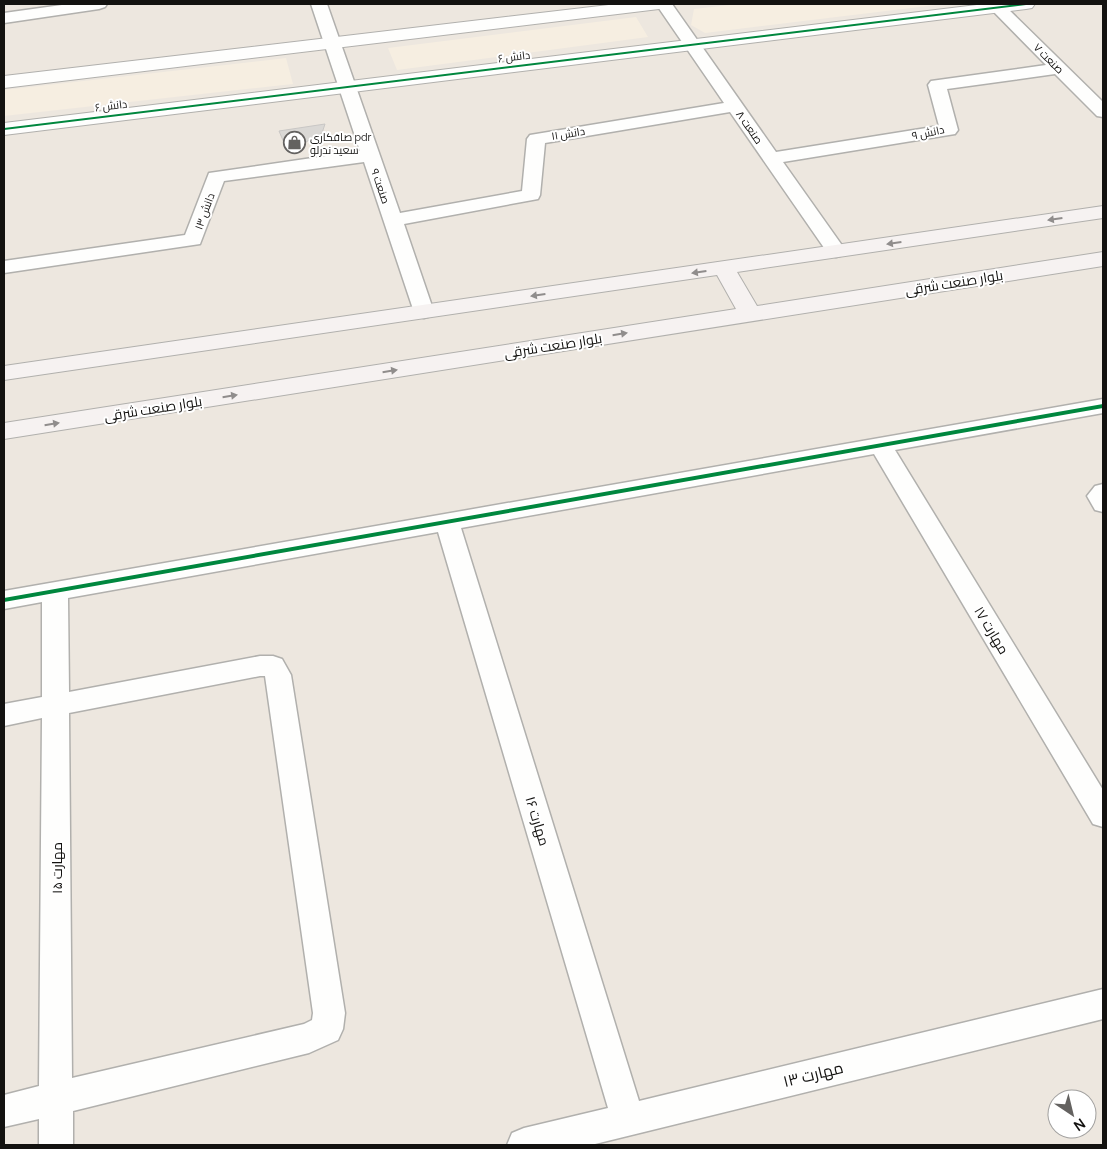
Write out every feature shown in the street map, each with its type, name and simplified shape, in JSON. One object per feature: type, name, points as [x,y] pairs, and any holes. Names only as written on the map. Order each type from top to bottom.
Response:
[{"type":"main road","points":[[4,373],[1103,212]]},
{"type":"main road","name":"بلوار صنعت شرقی","points":[[4,431],[1103,259]]},
{"type":"main road","points":[[724,268],[750,314]]},
{"type":"street","points":[[4,18],[99,4]]},
{"type":"street","name":"صنعت ۹","points":[[319,4],[424,312]]},
{"type":"street","points":[[4,82],[659,4]]},
{"type":"street","name":"صنعت ۸","points":[[664,4],[836,251]]},
{"type":"street","name":"دانش ۶","points":[[4,128],[692,45],[996,6],[1026,4]]},
{"type":"street","name":"صنعت ۷","points":[[996,6],[1103,112]]},
{"type":"street","name":"دانش ۹","points":[[771,158],[949,130],[937,84],[1060,68]]},
{"type":"street","name":"دانش ۱۱","points":[[392,220],[531,195],[536,139],[735,106]]},
{"type":"street","name":"دانش ۱۳","points":[[4,267],[193,240],[216,177],[371,156]]},
{"type":"street","points":[[4,600],[1103,406]]},
{"type":"street","name":"مهارت ۱۷","points":[[880,445],[1103,815]]},
{"type":"street","points":[[1103,492],[1099,496],[1103,504]]},
{"type":"street","name":"مهارت ۱۶","points":[[447,522],[628,1120]]},
{"type":"street","name":"مهارت ۱۵","points":[[55,591],[56,1145]]},
{"type":"street","points":[[4,715],[260,666],[273,666],[278,675],[330,1013],[327,1029],[309,1038],[4,1110]]},
{"type":"street","name":"مهارت ۱۳","points":[[524,1145],[1103,1004]]},
{"type":"shaded area","points":[[4,4],[1103,4],[1103,1145],[4,1145]]},
{"type":"shaded area","points":[[738,4],[944,4],[705,33],[691,25],[694,9]]},
{"type":"shaded area","points":[[636,17],[648,37],[397,70],[388,48]]},
{"type":"shaded area","points":[[286,58],[293,84],[4,116],[4,90]]},
{"type":"building","name":"صافکاری pdr سعید ندرلو","points":[[325,124],[322,133],[288,152],[279,131]]},
{"type":"cycle path","points":[[4,129],[1026,4]]},
{"type":"cycle path","points":[[4,600],[1103,406]]},
{"type":"place","name":"صافکاری pdr سعید ندرلو","points":[[294,142]]}]
